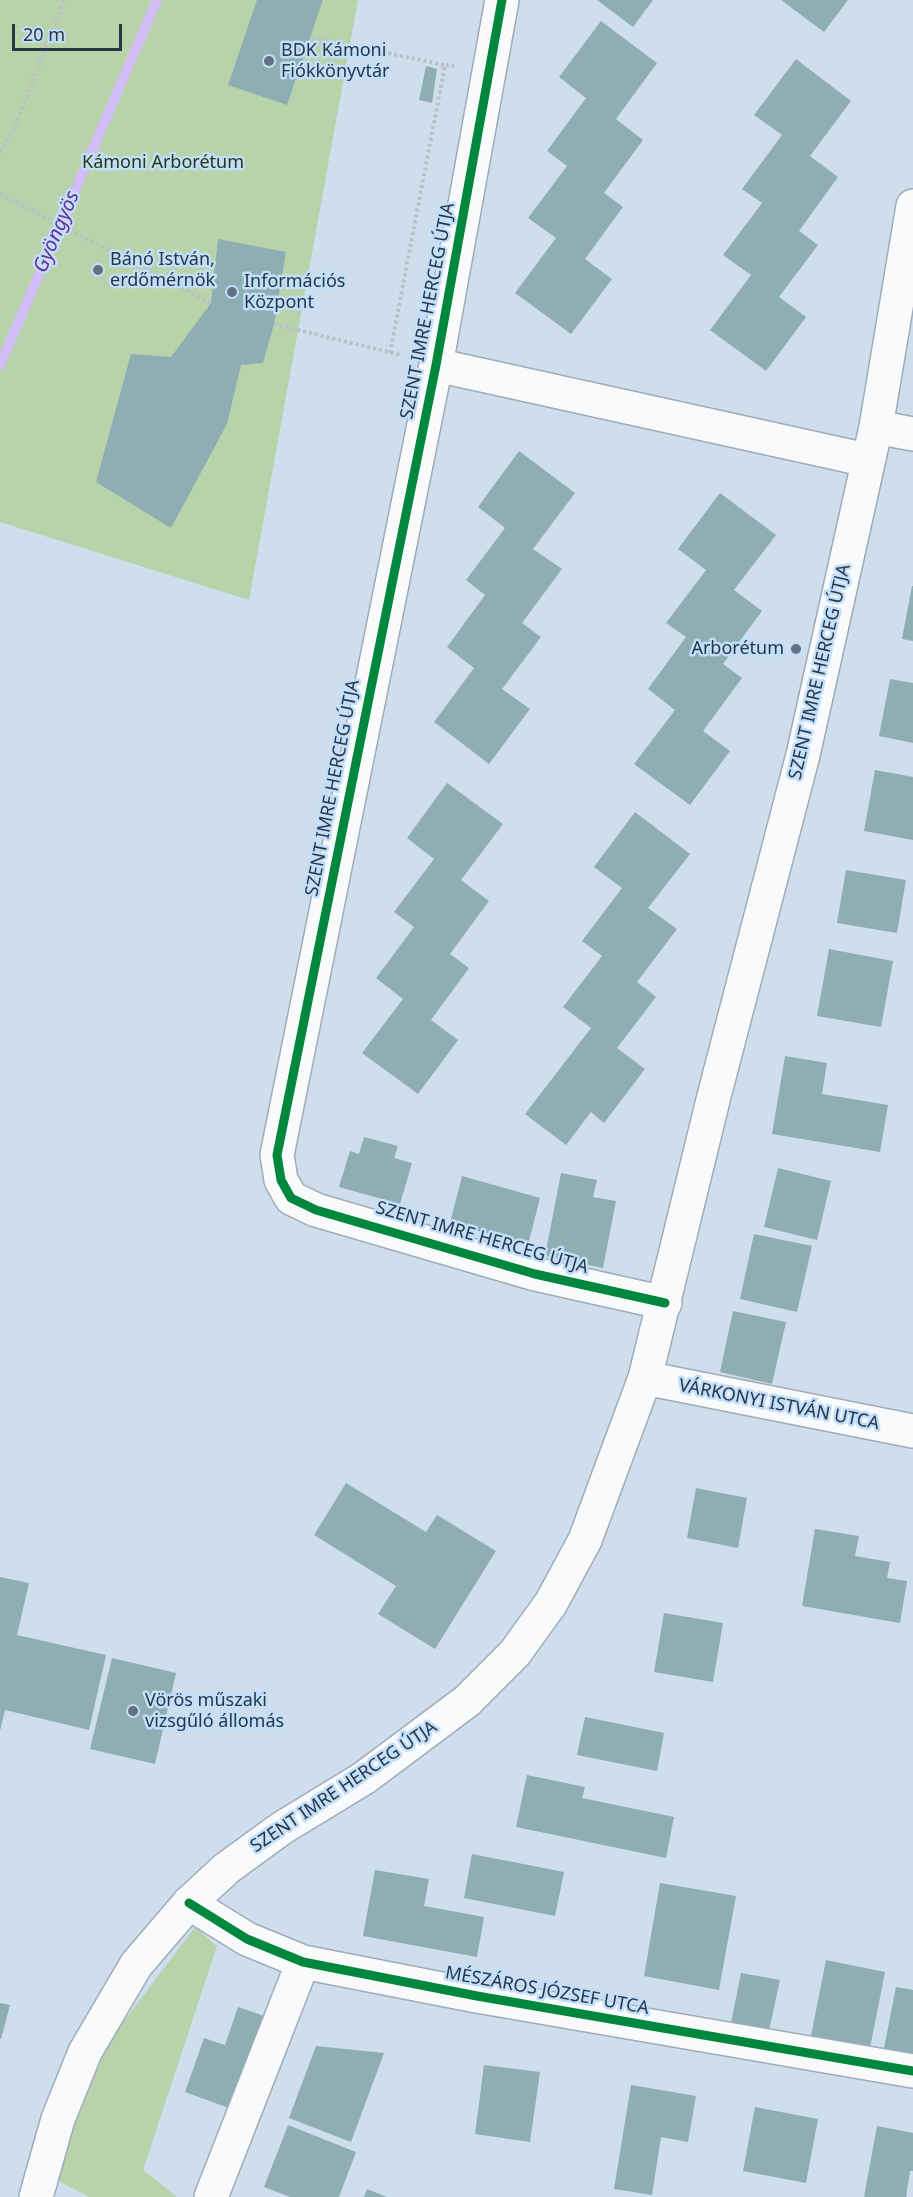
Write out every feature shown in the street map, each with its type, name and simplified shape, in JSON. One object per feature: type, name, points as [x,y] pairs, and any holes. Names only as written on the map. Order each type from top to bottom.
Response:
[{"type":"street","name":"SZENT IMRE HERCEG ÚTJA","points":[[502,0],[436,364],[277,1155],[281,1180],[291,1198],[316,1210],[535,1274],[665,1303]]},
{"type":"street","name":"SZENT IMRE HERCEG ÚTJA","points":[[36,2197],[58,2119],[86,2052],[136,1965],[189,1904],[227,1868],[282,1828],[364,1778],[418,1740],[466,1701],[514,1653],[551,1604],[585,1540],[645,1378],[714,1096],[803,755],[876,427],[913,206]]},
{"type":"street","name":"SZENT IMRE HERCEG ÚTJA","points":[[436,364],[867,460]]},
{"type":"street","points":[[876,427],[913,434]]},
{"type":"street","name":"VÁRKONYI ISTVÁN UTCA","points":[[645,1378],[913,1431]]},
{"type":"street","name":"MÉSZÁROS JÓZSEF UTCA","points":[[189,1904],[247,1939],[303,1962],[477,1996],[913,2071]]},
{"type":"street","points":[[211,2197],[303,1962]]},
{"type":"path","points":[[0,152],[14,129],[64,0]]},
{"type":"path","points":[[312,37],[488,72]]},
{"type":"path","points":[[390,353],[445,65]]},
{"type":"path","points":[[0,194],[211,303]]},
{"type":"path","points":[[274,324],[436,364]]},
{"type":"green space","name":"Kámoni Arborétum","points":[[0,0],[358,0],[249,600],[0,522]]},
{"type":"green space","points":[[195,1927],[217,1946],[143,2170],[177,2197],[89,2197],[53,2178],[109,2041]]},
{"type":"building","name":"BDK Kámoni Fiókkönyvtár","points":[[257,0],[323,0],[287,105],[228,85]]},
{"type":"building","points":[[597,0],[653,0],[633,27]]},
{"type":"building","points":[[781,0],[848,0],[824,32]]},
{"type":"building","points":[[601,21],[657,63],[616,119],[643,140],[604,193],[623,207],[585,259],[612,279],[571,334],[515,293],[556,238],[528,218],[567,166],[547,151],[586,98],[559,77]]},
{"type":"building","points":[[796,59],[851,101],[810,156],[838,177],[799,231],[818,245],[779,297],[806,317],[766,371],[710,330],[751,275],[723,255],[762,203],[742,189],[782,135],[754,115]]},
{"type":"building","points":[[426,66],[437,69],[432,103],[419,100]]},
{"type":"building","points":[[218,239],[286,252],[274,324],[263,363],[241,365],[227,424],[171,528],[96,482],[131,354],[171,357],[211,303]]},
{"type":"building","points":[[519,451],[575,493],[533,549],[562,569],[522,623],[541,637],[502,689],[530,709],[489,764],[434,722],[474,668],[447,647],[485,595],[466,580],[505,528],[478,507]]},
{"type":"building","points":[[720,493],[776,535],[734,590],[762,611],[723,664],[742,678],[703,731],[730,751],[690,805],[634,764],[675,710],[648,689],[686,637],[666,623],[706,570],[678,549]]},
{"type":"building","points":[[913,586],[913,641],[902,639]]},
{"type":"building","points":[[890,679],[913,683],[913,743],[879,736]]},
{"type":"building","points":[[875,770],[913,777],[913,840],[864,831]]},
{"type":"building","points":[[447,783],[503,824],[461,880],[489,901],[450,954],[469,968],[431,1020],[458,1040],[418,1094],[362,1053],[403,999],[376,978],[414,927],[394,912],[434,859],[407,838]]},
{"type":"building","points":[[635,812],[690,854],[648,908],[677,929],[637,982],[656,997],[617,1048],[645,1069],[604,1123],[591,1112],[566,1145],[525,1114],[591,1028],[563,1007],[602,956],[582,941],[622,888],[594,867]]},
{"type":"building","points":[[846,870],[906,880],[897,933],[837,923]]},
{"type":"building","points":[[829,949],[893,961],[881,1027],[817,1016]]},
{"type":"building","points":[[785,1056],[827,1063],[822,1094],[888,1105],[880,1152],[772,1134]]},
{"type":"building","points":[[364,1137],[398,1146],[394,1158],[412,1163],[400,1204],[339,1187],[350,1151],[359,1154]]},
{"type":"building","points":[[778,1168],[831,1181],[817,1240],[764,1227]]},
{"type":"building","points":[[561,1173],[597,1180],[593,1197],[616,1201],[603,1268],[545,1256]]},
{"type":"building","points":[[462,1176],[540,1198],[528,1245],[450,1223]]},
{"type":"building","points":[[754,1234],[812,1246],[797,1312],[740,1299]]},
{"type":"building","points":[[733,1311],[786,1322],[772,1384],[720,1372]]},
{"type":"building","points":[[346,1483],[426,1532],[437,1515],[496,1551],[435,1649],[378,1614],[396,1586],[314,1535]]},
{"type":"building","points":[[696,1488],[747,1498],[738,1548],[687,1538]]},
{"type":"building","points":[[815,1529],[859,1536],[855,1556],[890,1562],[887,1578],[907,1581],[900,1623],[802,1606]]},
{"type":"building","points":[[0,1577],[29,1583],[17,1635],[106,1655],[89,1730],[5,1710],[0,1731]]},
{"type":"building","points":[[664,1613],[723,1623],[713,1682],[654,1672]]},
{"type":"building","name":"Vörös műszaki vizsgűló állomás","points":[[112,1658],[176,1673],[155,1764],[90,1749]]},
{"type":"building","points":[[585,1717],[664,1733],[657,1771],[577,1755]]},
{"type":"building","points":[[527,1775],[585,1787],[582,1798],[674,1817],[666,1858],[516,1827]]},
{"type":"building","points":[[472,1854],[564,1872],[555,1916],[464,1898]]},
{"type":"building","points":[[375,1870],[429,1879],[424,1906],[484,1917],[477,1957],[363,1936]]},
{"type":"building","points":[[660,1883],[736,1896],[719,1990],[644,1976]]},
{"type":"building","points":[[826,1960],[885,1972],[868,2058],[809,2046]]},
{"type":"building","points":[[741,1973],[780,1980],[769,2031],[731,2023]]},
{"type":"building","points":[[896,1987],[913,1990],[913,2059],[883,2053]]},
{"type":"building","points":[[0,2003],[10,2005],[1,2039],[0,2039]]},
{"type":"building","points":[[238,2007],[270,2018],[237,2111],[185,2092],[204,2038],[225,2045]]},
{"type":"building","points":[[316,2046],[384,2053],[351,2142],[289,2118]]},
{"type":"building","points":[[484,2065],[540,2072],[530,2142],[475,2134]]},
{"type":"building","points":[[631,2085],[696,2096],[688,2142],[661,2137],[652,2195],[614,2189]]},
{"type":"building","points":[[755,2107],[818,2119],[806,2183],[743,2171]]},
{"type":"building","points":[[288,2125],[356,2152],[339,2197],[290,2197],[264,2187]]},
{"type":"building","points":[[877,2126],[913,2133],[913,2171],[910,2171],[906,2197],[864,2197]]},
{"type":"building","points":[[367,2189],[387,2197],[364,2197]]},
{"type":"waterway","name":"Gyöngyös","points":[[0,365],[157,0]]},
{"type":"cycle path","points":[[502,0],[436,365],[277,1155],[281,1180],[291,1198],[316,1210],[535,1274],[665,1303]]},
{"type":"cycle path","points":[[189,1903],[247,1939],[303,1962],[477,1996],[913,2071]]},
{"type":"place","name":"BDK Kámoni Fiókkönyvtár","points":[[269,61]]},
{"type":"place","name":"Bánó István, erdőmérnök","points":[[98,270]]},
{"type":"place","name":"Információs Központ","points":[[232,292]]},
{"type":"place","name":"Arborétum","points":[[796,649]]},
{"type":"place","name":"Vörös műszaki vizsgűló állomás","points":[[133,1711]]}]
